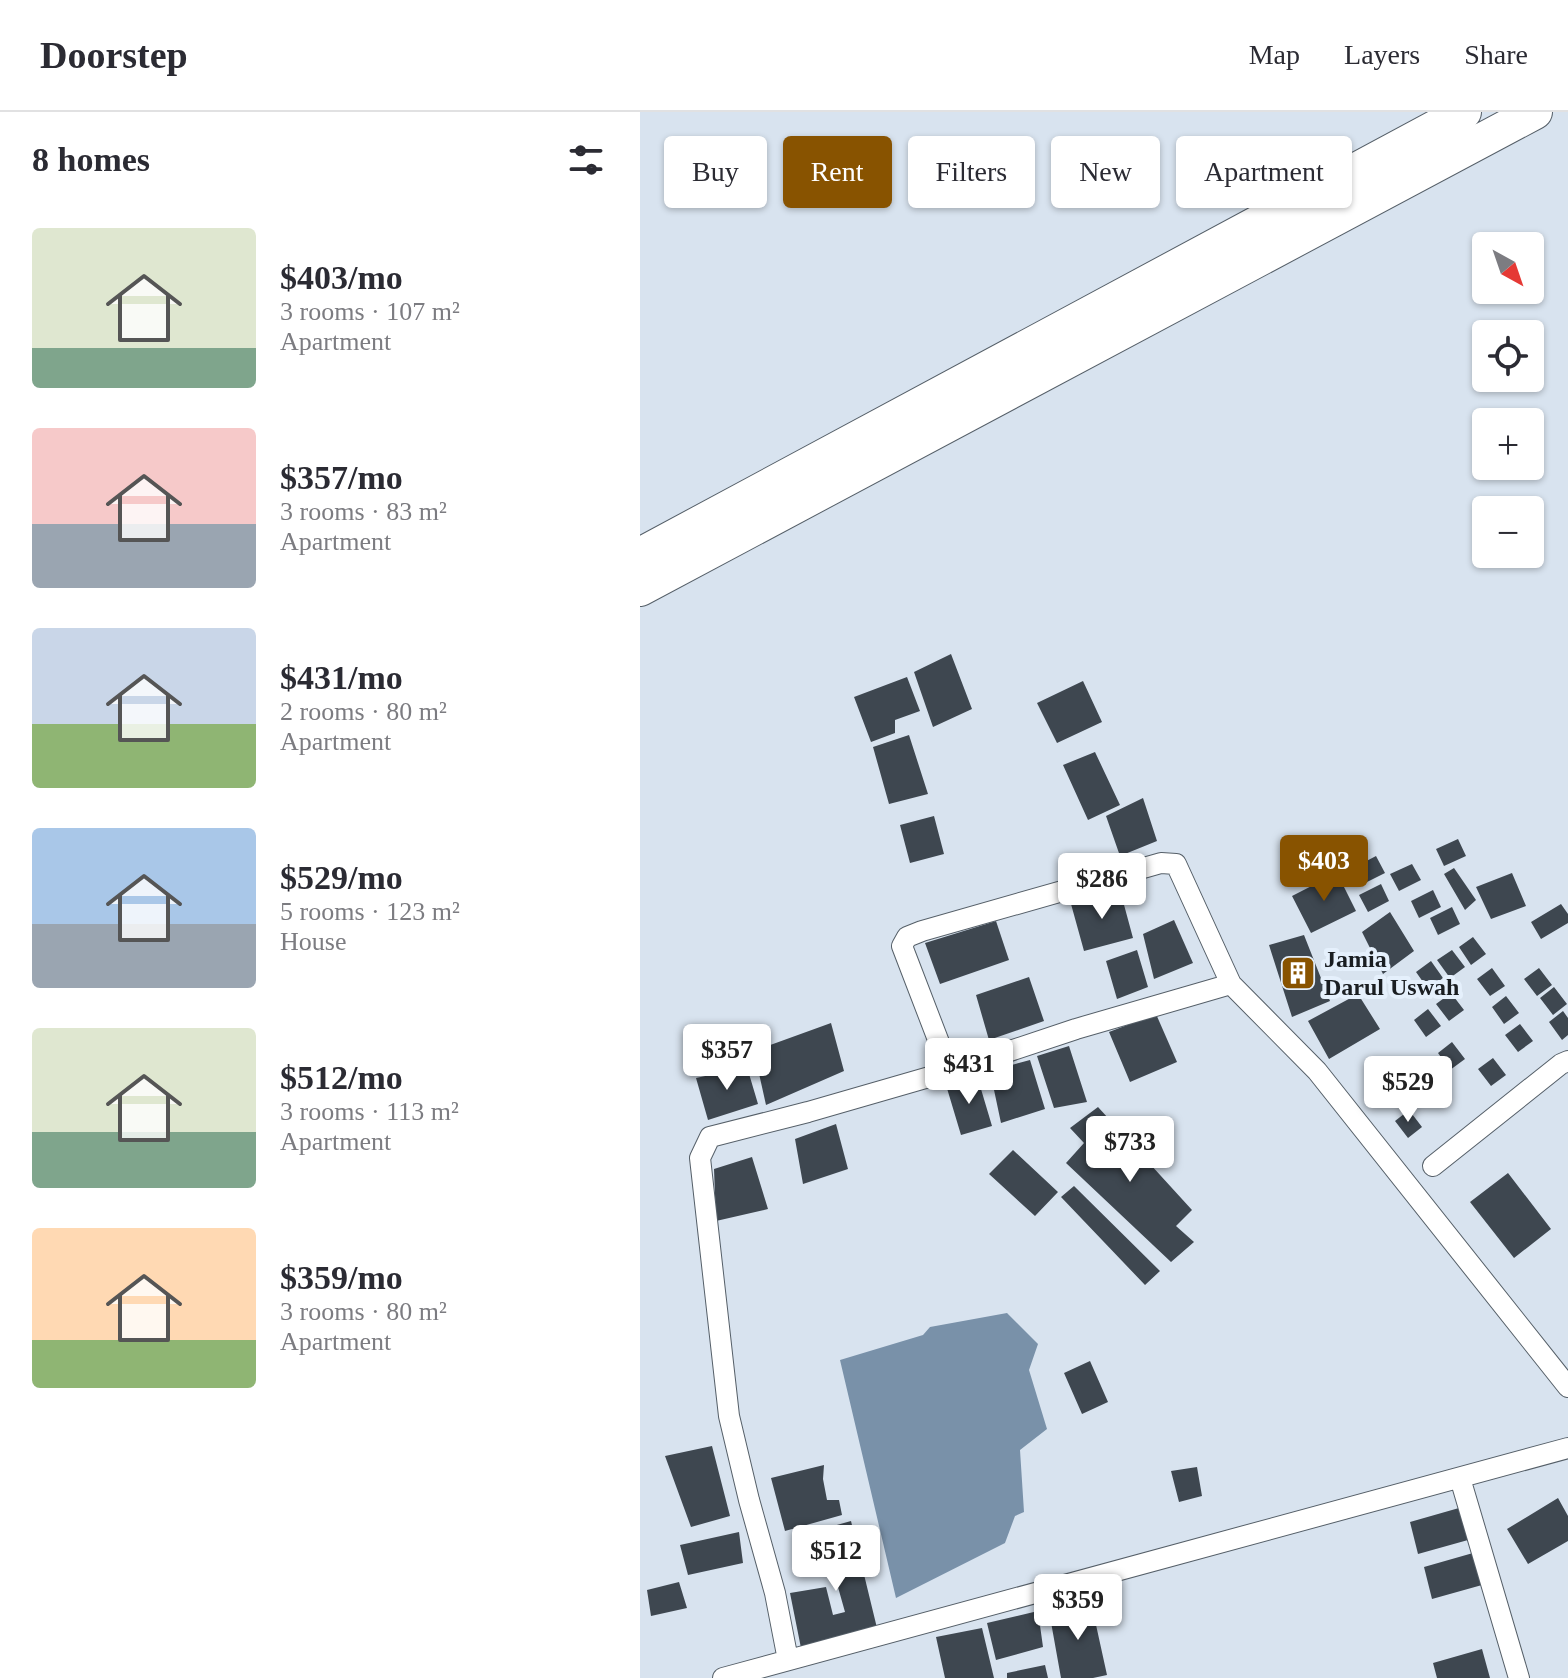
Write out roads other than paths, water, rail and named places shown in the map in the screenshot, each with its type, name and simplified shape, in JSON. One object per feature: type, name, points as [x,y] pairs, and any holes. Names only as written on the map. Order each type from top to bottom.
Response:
[{"type":"main road","points":[[640,555],[1464,112]]},
{"type":"main road","points":[[640,589],[1535,112]]},
{"type":"street","points":[[950,1071],[902,946],[907,937],[1161,863],[1176,864],[1231,984],[1317,1071],[1568,1387]]},
{"type":"street","points":[[788,1660],[775,1593],[729,1416],[700,1158],[710,1137],[950,1071],[1076,1029],[1231,984]]},
{"type":"street","points":[[1433,1166],[1568,1061]]},
{"type":"street","points":[[723,1678],[1568,1448]]},
{"type":"street","points":[[1460,1478],[1519,1678]]},
{"type":"water","points":[[1007,1313],[1038,1344],[1029,1370],[1047,1429],[1020,1450],[1024,1512],[1015,1516],[1005,1543],[896,1598],[840,1360],[923,1335],[930,1327]]},
{"type":"place","name":"Jamia Darul Uswah","points":[[1298,973]]}]
